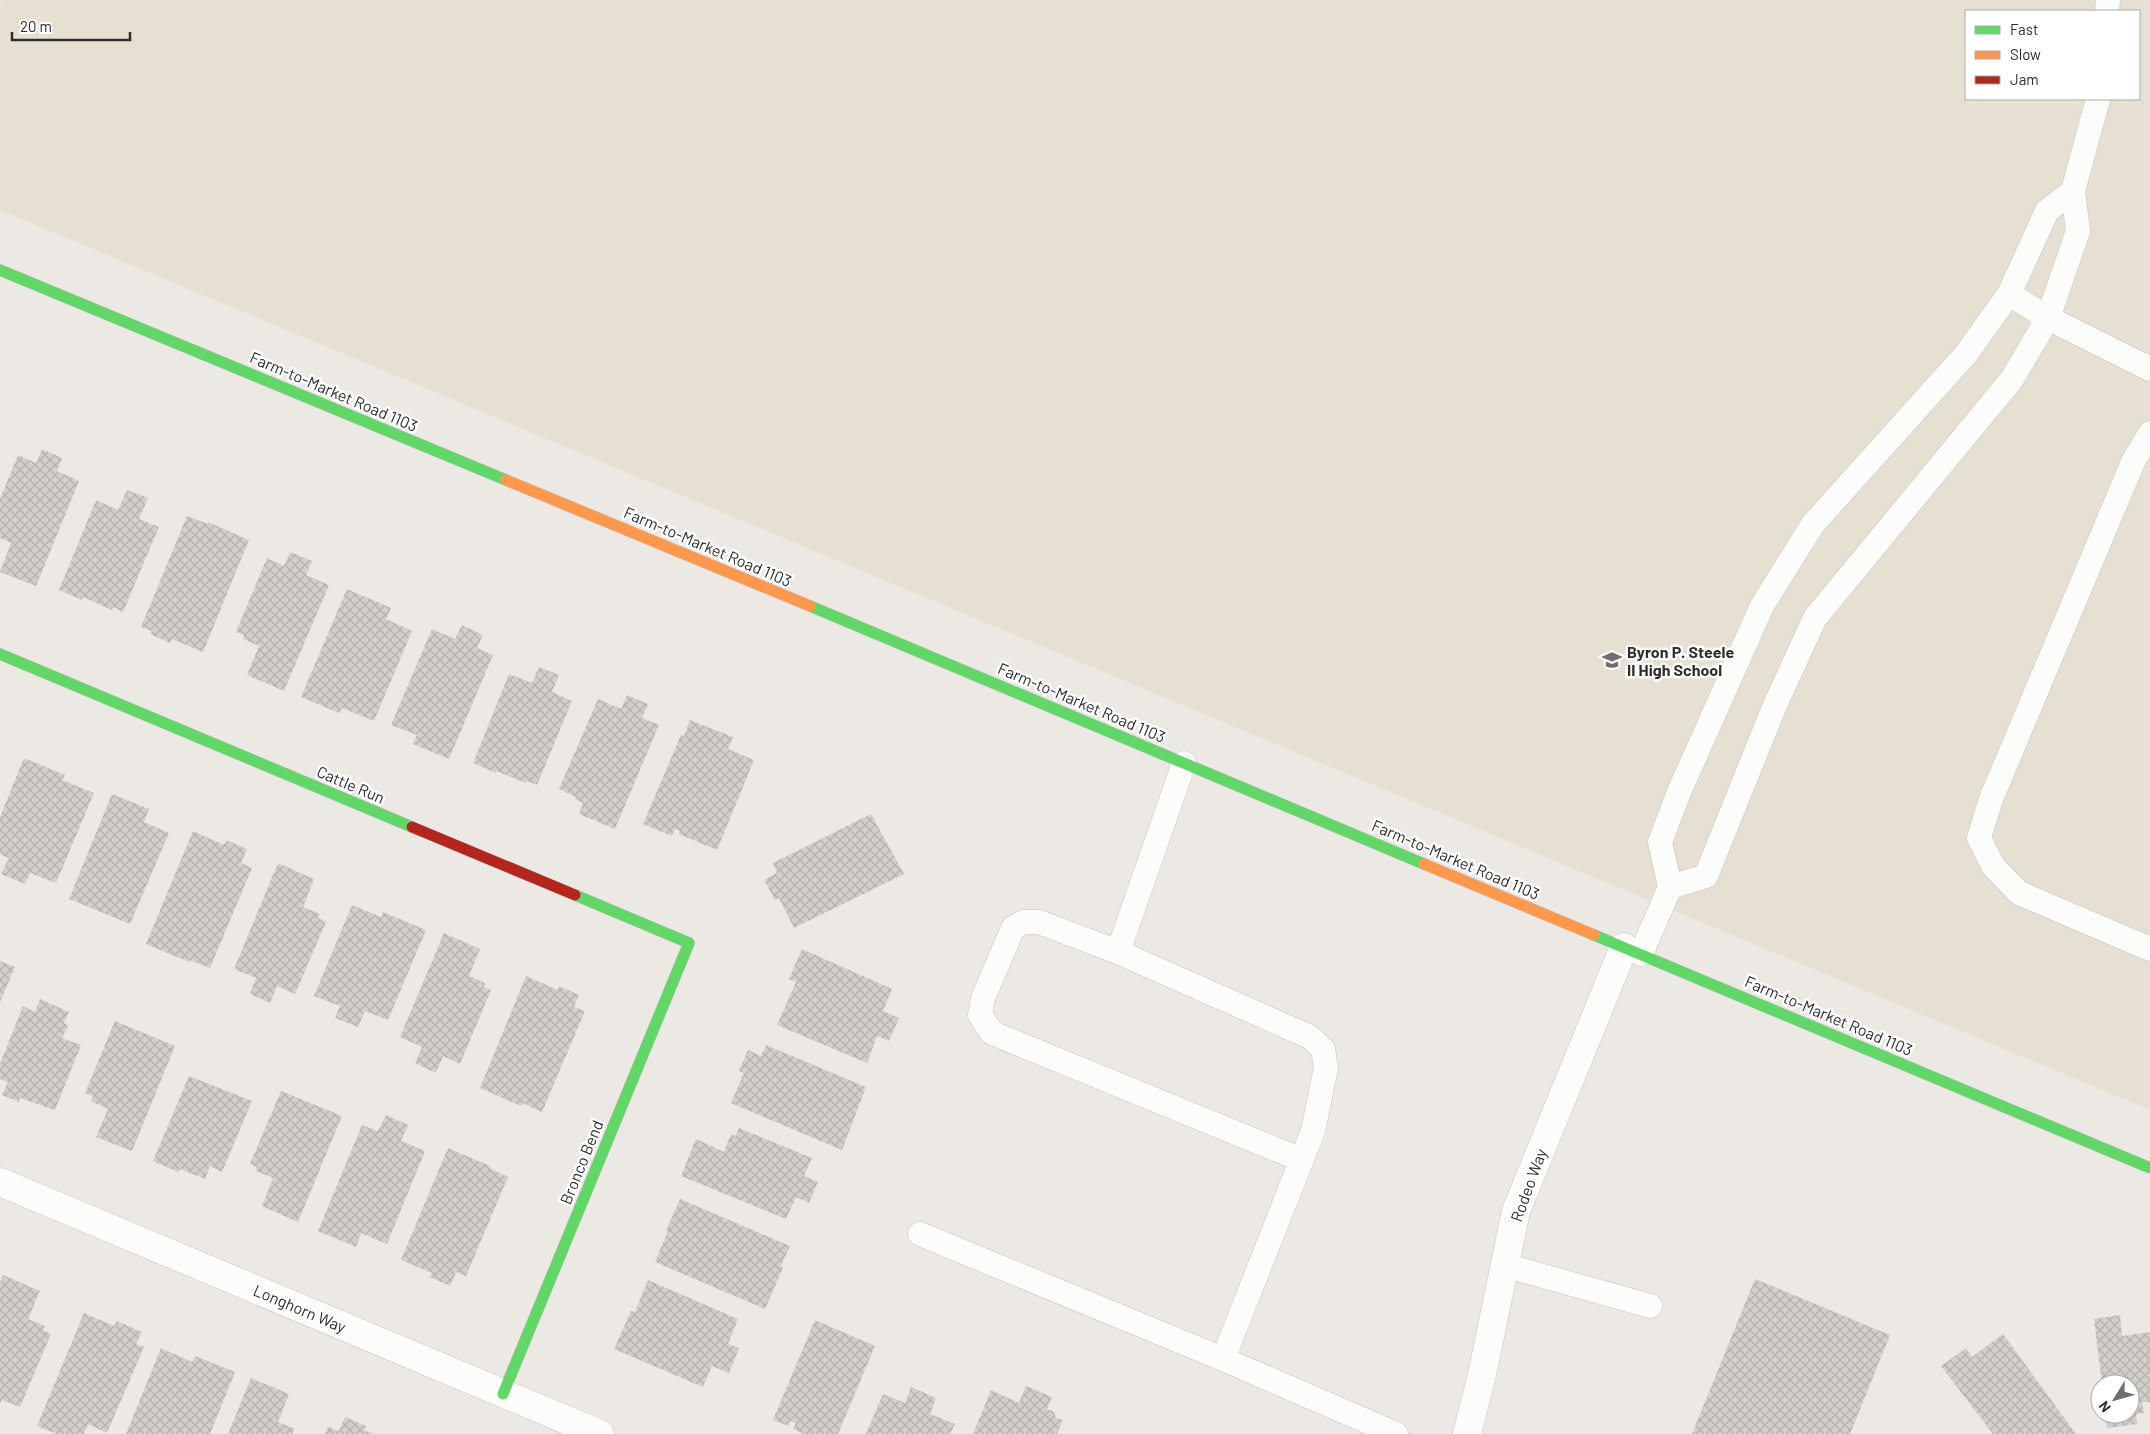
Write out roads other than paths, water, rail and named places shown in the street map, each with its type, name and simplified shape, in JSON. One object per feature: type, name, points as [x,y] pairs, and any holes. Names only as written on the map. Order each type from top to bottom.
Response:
[{"type":"main road","name":"Farm-to-Market Road 1103","points":[[0,270],[1184,762],[2150,1168]]},
{"type":"main road","name":"Cattle Run","points":[[0,654],[689,943]]},
{"type":"main road","name":"Bronco Bend","points":[[503,1394],[689,943]]},
{"type":"street","name":"Rodeo Way","points":[[1466,1434],[1482,1375],[1516,1211],[1633,951]]},
{"type":"street","name":"Longhorn Way","points":[[0,1182],[600,1434]]},
{"type":"lane","points":[[1670,887],[1706,876],[1775,705],[1815,618],[2012,379],[2048,318],[2078,231],[2073,191],[2098,100]]},
{"type":"lane","points":[[1633,951],[1670,887],[1660,842],[1679,792],[1762,606],[1813,524],[1966,354],[2009,294],[2047,211],[2073,191]]},
{"type":"lane","points":[[2009,294],[2048,318],[2150,369]]},
{"type":"lane","points":[[2150,433],[2129,471],[1991,799],[1979,838],[1993,866],[2018,893],[2150,949]]},
{"type":"lane","points":[[1118,952],[1184,762]]},
{"type":"lane","points":[[1222,1359],[1302,1160],[1313,1131],[1326,1068],[1323,1049],[1310,1037],[1118,952],[1039,922],[1024,922],[1013,928],[982,998],[980,1015],[992,1033],[1302,1160]]},
{"type":"lane","points":[[920,1234],[1222,1359],[1396,1434]]},
{"type":"lane","points":[[1504,1265],[1650,1306]]},
{"type":"place","name":"Byron P. Steele II High School","points":[[1612,660]]}]
